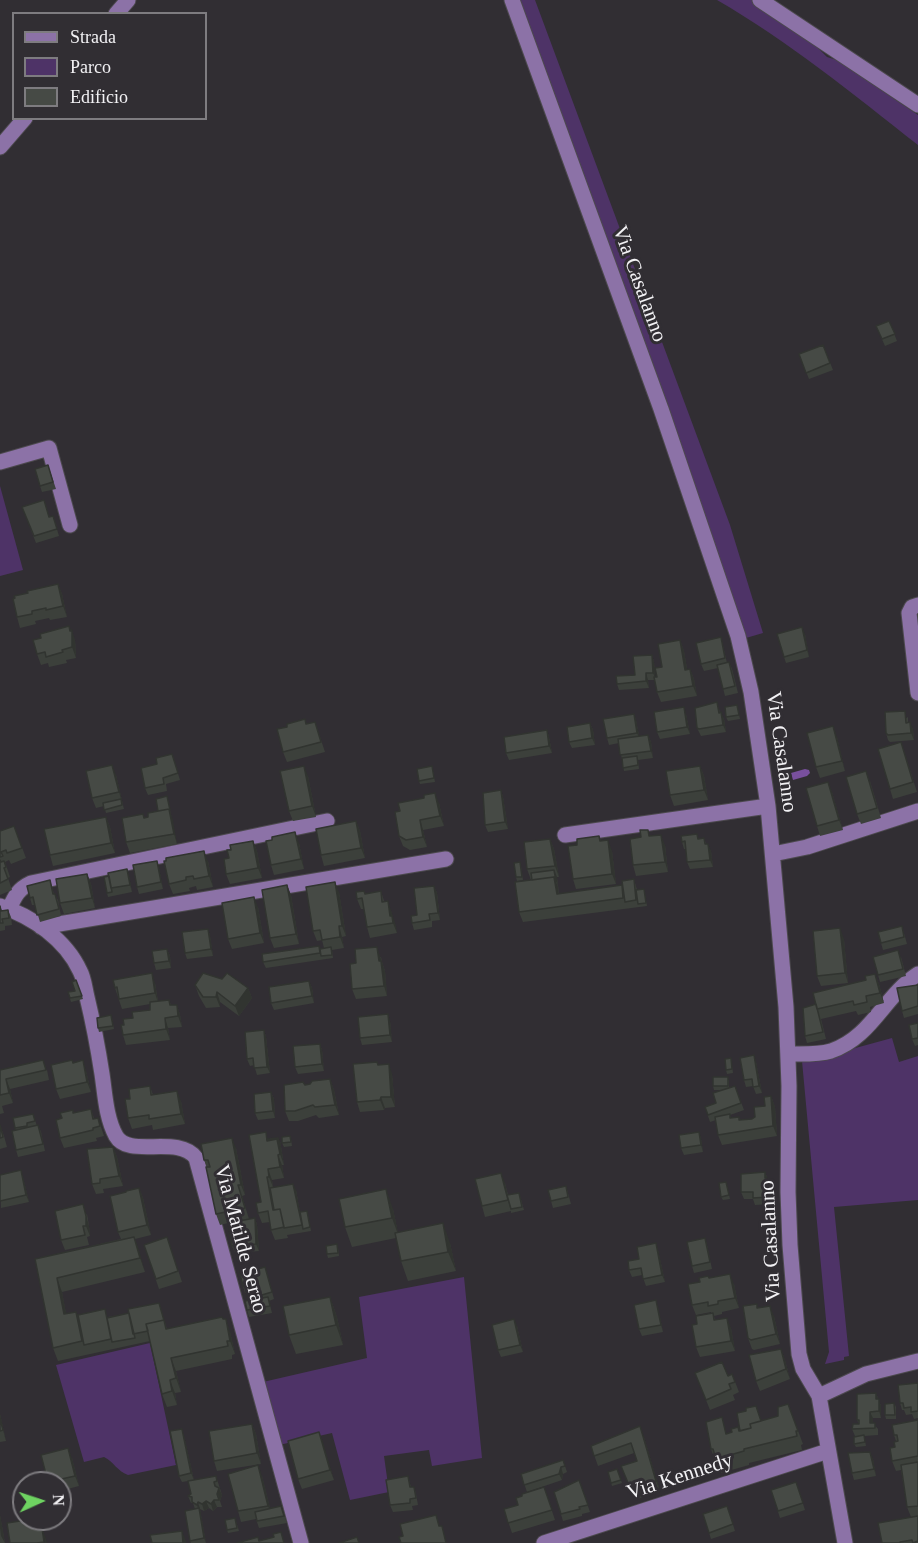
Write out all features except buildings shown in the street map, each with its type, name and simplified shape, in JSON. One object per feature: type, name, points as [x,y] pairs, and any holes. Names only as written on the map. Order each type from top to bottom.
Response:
[{"type":"street","points":[[118,12],[128,0]]},
{"type":"street","name":"Via Casalanno","points":[[512,0],[657,398],[738,636],[751,692],[773,854],[788,1054],[788,1192],[799,1354],[803,1369],[819,1396],[845,1543]]},
{"type":"street","points":[[760,0],[918,105]]},
{"type":"street","points":[[0,147],[23,120]]},
{"type":"street","points":[[0,462],[49,448],[70,525]]},
{"type":"street","points":[[918,605],[912,606],[909,613],[918,693]]},
{"type":"street","points":[[566,835],[768,806]]},
{"type":"street","points":[[773,854],[807,847],[918,811]]},
{"type":"street","points":[[5,908],[21,887],[31,883],[327,821]]},
{"type":"street","points":[[41,927],[446,859]]},
{"type":"street","name":"Via Matilde Serao","points":[[5,908],[54,936],[81,971],[97,1043],[105,1099],[118,1139],[139,1147],[182,1147],[190,1151],[195,1158],[301,1543]]},
{"type":"street","points":[[788,1054],[829,1051],[859,1036],[900,987],[918,974]]},
{"type":"street","points":[[819,1396],[866,1374],[918,1361]]},
{"type":"street","name":"Via Kennedy","points":[[544,1543],[828,1451]]},
{"type":"green space","points":[[518,0],[535,0],[730,525],[763,633],[746,638]]},
{"type":"green space","points":[[717,0],[754,0],[815,45],[827,57],[837,60],[918,115],[918,145],[795,50]]},
{"type":"green space","points":[[0,486],[23,570],[0,576]]},
{"type":"green space","points":[[892,1038],[899,1062],[918,1056],[918,1200],[834,1207],[849,1356],[844,1357],[844,1360],[825,1364],[829,1352],[802,1061]]},
{"type":"green space","points":[[464,1277],[482,1458],[432,1466],[429,1450],[384,1456],[389,1492],[350,1500],[332,1433],[279,1445],[263,1382],[367,1358],[359,1297]]},
{"type":"green space","points":[[150,1343],[176,1465],[128,1475],[104,1457],[84,1462],[56,1365]]},
{"type":"shaded area","points":[[805,769],[810,773],[807,776],[793,780],[791,773]]}]
